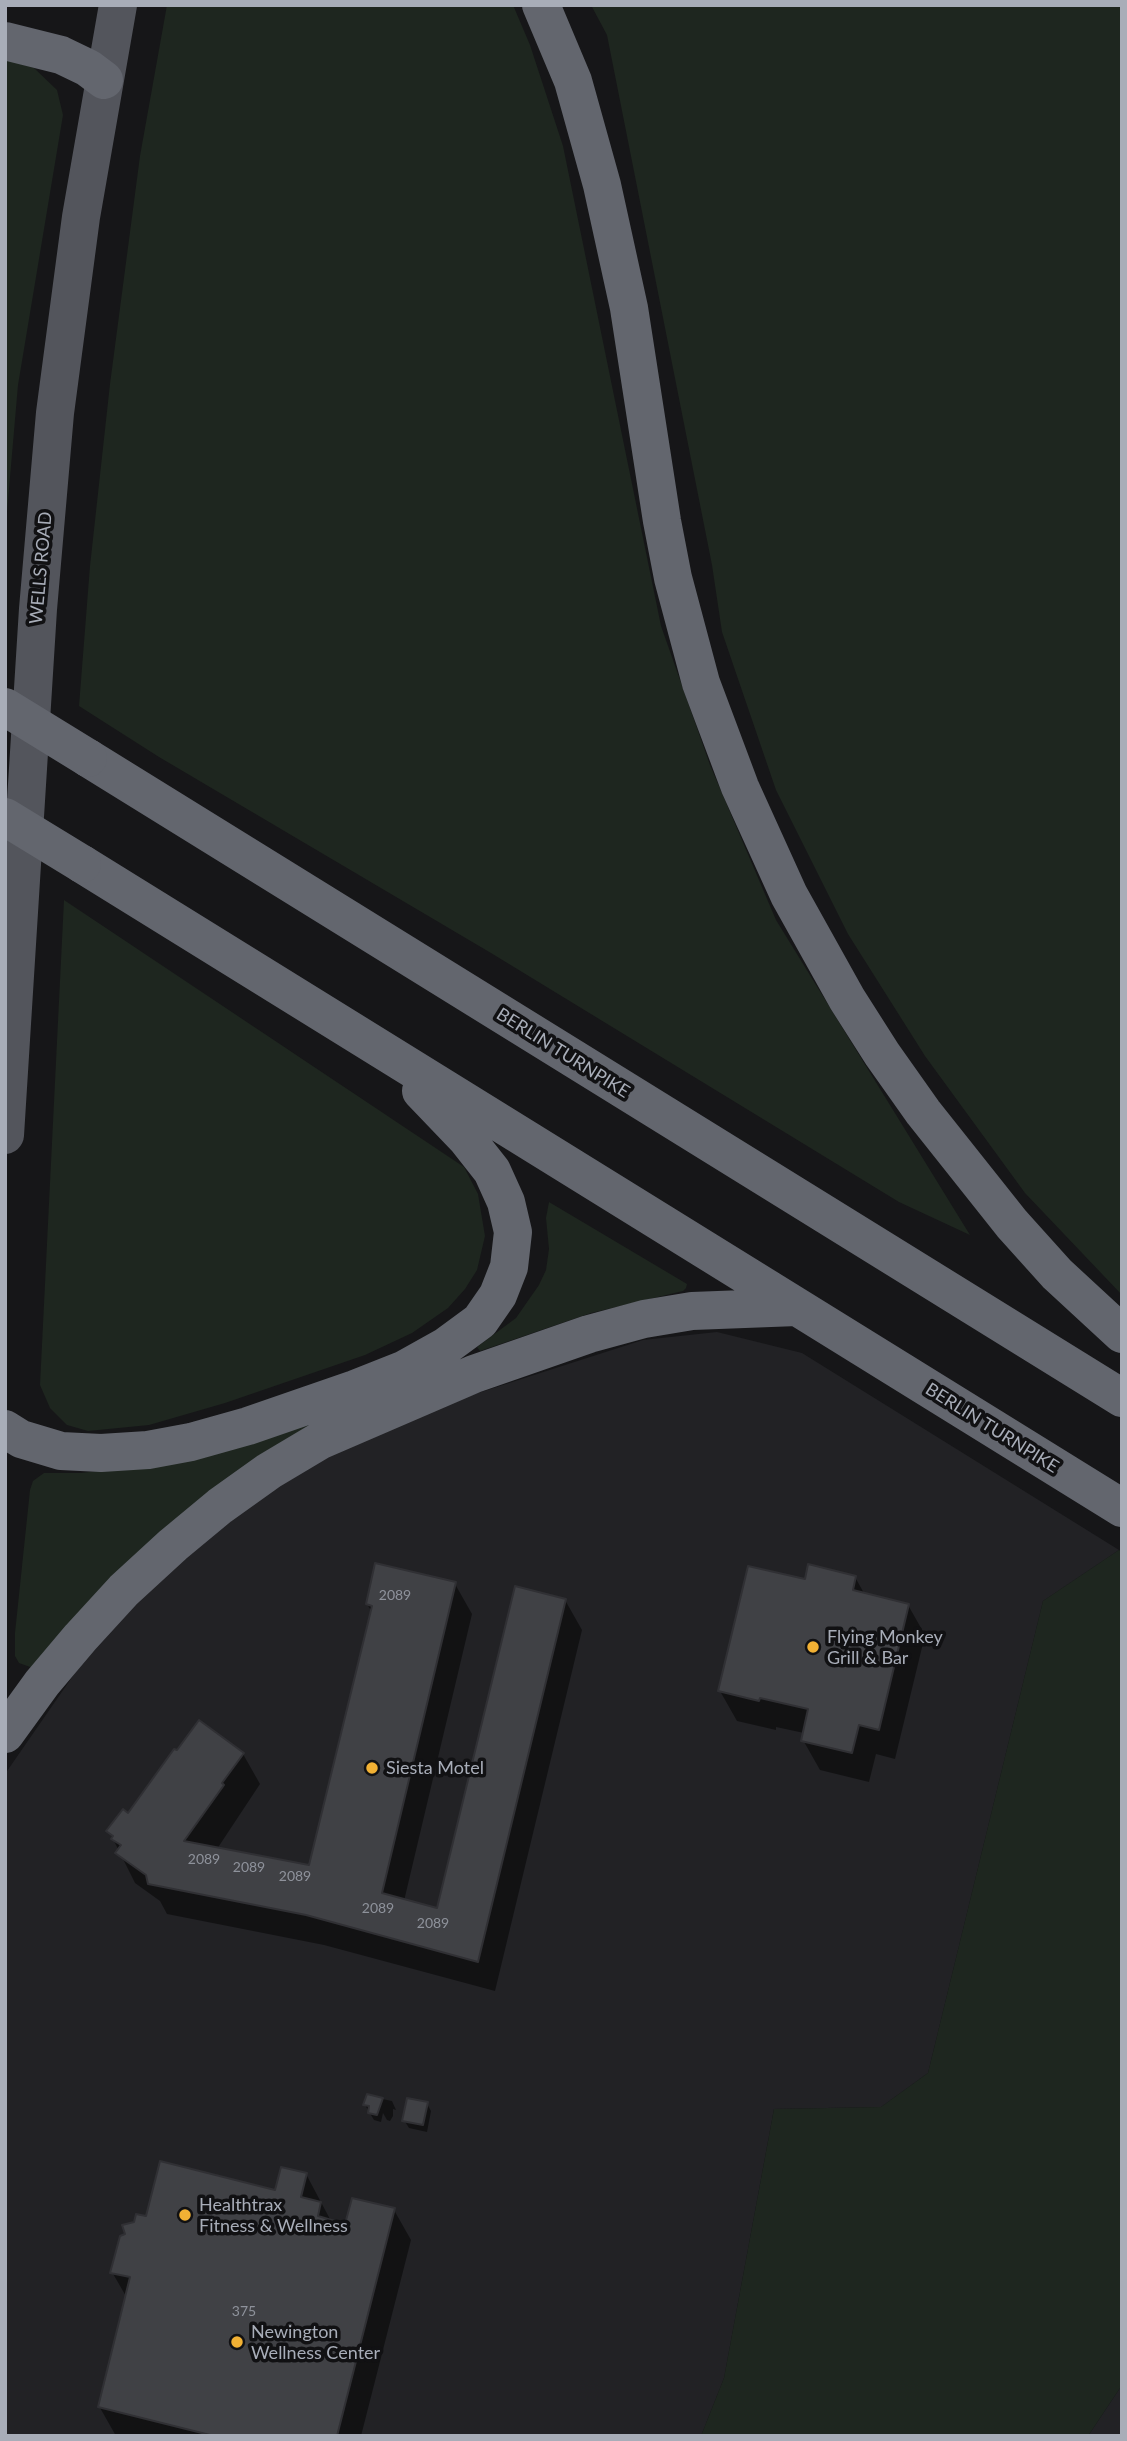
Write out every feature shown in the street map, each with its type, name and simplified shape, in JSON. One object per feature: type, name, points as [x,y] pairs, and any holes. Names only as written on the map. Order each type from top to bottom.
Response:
[{"type":"highway","points":[[541,5],[573,81],[618,249],[673,578],[701,682],[744,797],[806,926],[847,999],[896,1073],[1012,1224],[1057,1274],[1122,1334]]},
{"type":"highway","points":[[5,41],[61,55],[88,68],[104,80]]},
{"type":"highway","name":"BERLIN TURNPIKE","points":[[5,707],[1122,1398]]},
{"type":"highway","name":"BERLIN TURNPIKE","points":[[5,817],[1122,1508]]},
{"type":"highway","points":[[5,1734],[42,1683],[124,1590],[173,1545],[219,1506],[269,1471],[410,1384],[446,1346],[480,1321],[498,1295],[509,1267],[513,1232],[506,1202],[492,1171],[438,1107],[371,1044]]},
{"type":"highway","points":[[5,1429],[21,1439],[61,1451],[102,1453],[148,1450],[191,1442],[248,1426],[355,1389],[410,1384],[644,1319],[691,1311],[797,1307]]},
{"type":"main road","name":"WELLS ROAD","points":[[5,1135],[42,550],[66,323],[118,5]]},
{"type":"shaded area","points":[[167,5],[513,5],[530,45],[563,146],[661,626],[710,765],[776,920],[970,1235],[899,1202],[491,953],[159,757],[79,706],[90,566],[110,384],[140,156]]},
{"type":"shaded area","points":[[591,5],[1122,5],[1122,1295],[1025,1193],[925,1056],[848,934],[776,790],[722,632],[712,565],[607,35]]},
{"type":"shaded area","points":[[5,59],[34,68],[57,90],[63,115],[18,385],[5,535]]},
{"type":"shaded area","points":[[64,900],[464,1167],[478,1194],[485,1236],[477,1270],[448,1308],[412,1333],[365,1355],[225,1403],[149,1425],[88,1431],[67,1425],[50,1408],[40,1385]]},
{"type":"shaded area","points":[[549,1202],[687,1284],[686,1288],[683,1291],[591,1313],[480,1351],[477,1347],[516,1318],[546,1270],[549,1249],[546,1218]]},
{"type":"shaded area","points":[[717,1332],[802,1353],[1119,1550],[1043,1601],[928,2073],[881,2107],[774,2109],[724,2378],[701,2436],[5,2436],[5,1774],[86,1657],[185,1553],[308,1466],[422,1411],[643,1340]]},
{"type":"shaded area","points":[[326,1412],[33,1668],[19,1663],[15,1656],[15,1633],[33,1481],[44,1473],[81,1473],[131,1467]]},
{"type":"shaded area","points":[[1119,1550],[1122,1552],[1122,2385],[1088,2436],[701,2436],[724,2378],[774,2109],[881,2107],[928,2073],[1043,1601]]},
{"type":"shaded area","points":[[1122,2385],[1122,2436],[1088,2436]]},
{"type":"building","name":"Siesta Motel","points":[[375,1563],[456,1582],[382,1893],[437,1908],[515,1586],[566,1599],[478,1962],[306,1915],[148,1884],[146,1875],[115,1853],[121,1845],[111,1839],[113,1836],[106,1831],[123,1809],[128,1813],[174,1749],[177,1750],[199,1720],[244,1753],[184,1841],[309,1865],[372,1606],[366,1604]]},
{"type":"building","name":"Flying Monkey Grill & Bar","points":[[808,1564],[856,1576],[853,1590],[909,1604],[879,1730],[859,1725],[852,1753],[801,1741],[808,1709],[718,1691],[748,1566],[805,1579]]},
{"type":"building","points":[[367,2094],[383,2098],[377,2115],[368,2113],[369,2106],[363,2105]]},
{"type":"building","points":[[407,2098],[428,2102],[423,2125],[402,2121]]},
{"type":"building","name":"Newington Wellness Center","points":[[160,2161],[275,2190],[281,2167],[307,2173],[301,2197],[321,2202],[318,2216],[345,2224],[352,2198],[395,2208],[337,2436],[214,2436],[98,2407],[130,2277],[110,2273],[120,2236],[125,2234],[122,2225],[134,2222],[136,2214],[146,2216]]},
{"type":"place","name":"Flying Monkey Grill & Bar","points":[[813,1647]]},
{"type":"place","name":"Siesta Motel","points":[[372,1768]]},
{"type":"place","name":"Healthtrax Fitness & Wellness","points":[[185,2215]]},
{"type":"place","name":"Newington Wellness Center","points":[[237,2342]]}]
